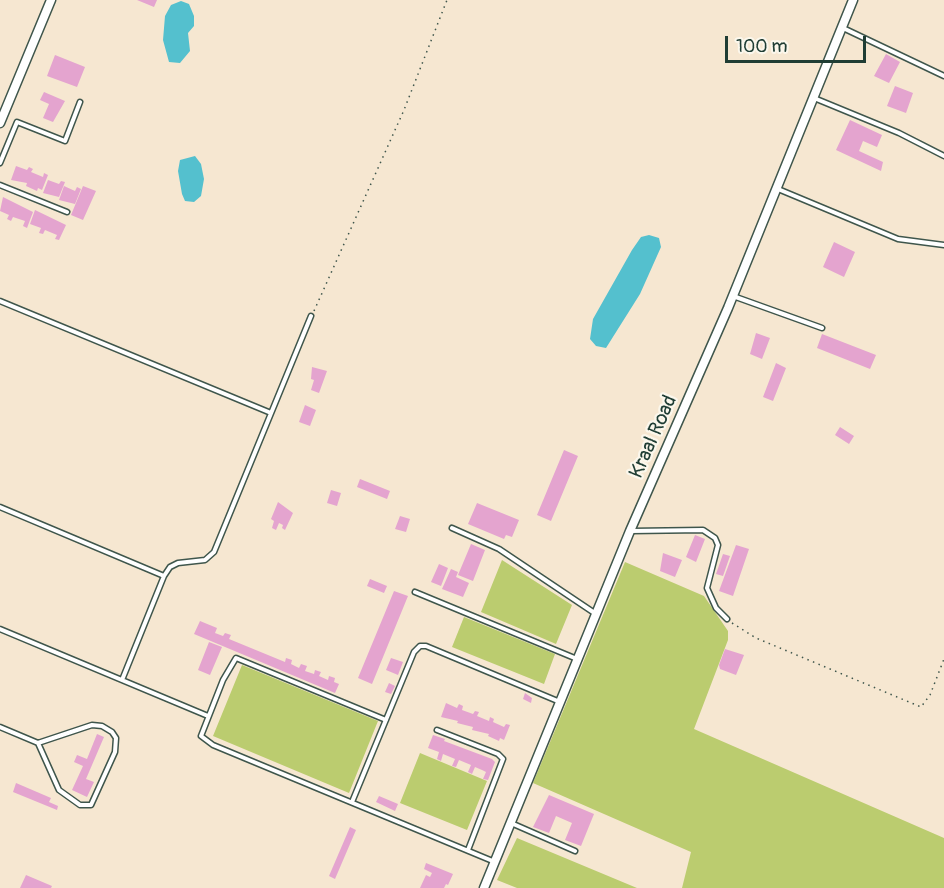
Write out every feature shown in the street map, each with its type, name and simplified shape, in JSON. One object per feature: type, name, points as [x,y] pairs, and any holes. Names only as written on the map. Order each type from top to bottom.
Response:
[{"type":"street","points":[[0,123],[51,0]]},
{"type":"street","name":"Kraal Road","points":[[484,888],[630,531],[733,296],[853,0]]},
{"type":"lane","points":[[842,27],[944,76]]},
{"type":"lane","points":[[814,97],[899,133],[944,156]]},
{"type":"lane","points":[[0,163],[17,122],[65,141],[80,102]]},
{"type":"lane","points":[[0,186],[67,212]]},
{"type":"lane","points":[[777,188],[898,239],[944,245]]},
{"type":"lane","points":[[733,296],[822,328]]},
{"type":"lane","points":[[0,301],[271,413]]},
{"type":"lane","points":[[122,680],[164,576],[170,567],[178,563],[205,560],[214,552],[311,316]]},
{"type":"lane","points":[[0,507],[164,576]]},
{"type":"lane","points":[[452,528],[499,549],[596,615]]},
{"type":"lane","points":[[630,531],[703,530],[716,538],[718,545],[707,588],[716,608],[727,619]]},
{"type":"lane","points":[[415,592],[578,659]]},
{"type":"lane","points":[[0,629],[208,716]]},
{"type":"lane","points":[[352,802],[414,652],[420,646],[426,646],[561,702]]},
{"type":"lane","points":[[386,720],[236,658],[230,664],[201,736],[205,741],[495,862]]},
{"type":"lane","points":[[0,727],[38,742],[92,725],[102,726],[112,732],[116,738],[115,752],[91,805],[80,805],[59,790],[38,742]]},
{"type":"lane","points":[[437,730],[498,754],[503,759],[468,850]]},
{"type":"lane","points":[[511,822],[575,851]]},
{"type":"path","points":[[311,316],[404,110],[447,0]]},
{"type":"path","points":[[727,619],[756,638],[921,707],[930,695],[944,659]]},
{"type":"green space","points":[[502,560],[572,605],[556,644],[481,612]]},
{"type":"green space","points":[[625,562],[704,596],[728,631],[728,640],[694,729],[944,838],[944,888],[682,888],[691,852],[533,783]]},
{"type":"green space","points":[[464,617],[555,654],[544,684],[452,647]]},
{"type":"green space","points":[[242,665],[378,721],[349,793],[213,736]]},
{"type":"green space","points":[[420,753],[487,781],[467,830],[400,803]]},
{"type":"green space","points":[[517,838],[637,888],[517,888],[497,880]]},
{"type":"water","points":[[181,1],[189,4],[194,16],[194,26],[188,33],[190,51],[180,63],[169,62],[163,40],[165,16],[171,5]]},
{"type":"water","points":[[195,156],[201,164],[204,179],[201,196],[194,202],[185,201],[178,171],[180,160]]},
{"type":"water","points":[[649,235],[659,238],[661,247],[640,294],[606,348],[596,346],[590,339],[593,319],[632,250],[641,237]]},
{"type":"building","points":[[137,0],[157,0],[154,7]]},
{"type":"building","points":[[886,54],[900,62],[889,83],[874,76]]},
{"type":"building","points":[[55,55],[85,67],[77,87],[47,76]]},
{"type":"building","points":[[895,86],[913,93],[906,113],[887,106]]},
{"type":"building","points":[[44,92],[65,101],[53,122],[43,118],[49,104],[40,100]]},
{"type":"building","points":[[850,120],[882,135],[877,147],[863,141],[859,151],[883,162],[881,171],[836,150]]},
{"type":"building","points":[[16,166],[27,170],[29,167],[33,169],[31,172],[43,177],[44,173],[48,175],[42,190],[38,188],[37,191],[26,186],[27,183],[11,180]]},
{"type":"building","points":[[48,180],[59,184],[61,181],[65,182],[59,197],[43,193]]},
{"type":"building","points":[[64,186],[75,191],[77,187],[81,189],[75,204],[59,200]]},
{"type":"building","points":[[83,186],[96,191],[83,220],[71,215]]},
{"type":"building","points":[[3,197],[33,212],[27,228],[23,226],[25,221],[13,217],[11,221],[7,219],[9,215],[0,211]]},
{"type":"building","points":[[35,210],[66,225],[59,240],[55,239],[57,235],[45,230],[43,234],[39,233],[41,228],[30,224]]},
{"type":"building","points":[[834,242],[855,252],[844,277],[823,267]]},
{"type":"building","points":[[756,333],[770,338],[762,359],[750,354]]},
{"type":"building","points":[[822,334],[876,355],[870,369],[817,348]]},
{"type":"building","points":[[776,363],[786,368],[773,401],[763,397]]},
{"type":"building","points":[[312,367],[327,371],[319,393],[311,390],[314,380],[311,379]]},
{"type":"building","points":[[305,405],[316,410],[310,426],[299,422]]},
{"type":"building","points":[[840,427],[854,436],[849,444],[835,435]]},
{"type":"building","points":[[564,450],[578,456],[551,521],[537,515]]},
{"type":"building","points":[[360,479],[390,491],[387,499],[357,487]]},
{"type":"building","points":[[331,490],[341,493],[337,506],[327,503]]},
{"type":"building","points":[[278,502],[293,513],[285,530],[279,523],[276,530],[272,528],[274,521],[271,519]]},
{"type":"building","points":[[477,503],[519,520],[512,537],[506,535],[504,539],[468,524]]},
{"type":"building","points":[[400,516],[410,519],[406,532],[395,529]]},
{"type":"building","points":[[695,535],[705,539],[696,562],[686,557]]},
{"type":"building","points":[[471,544],[485,550],[473,581],[458,575]]},
{"type":"building","points":[[736,545],[749,549],[733,596],[719,591]]},
{"type":"building","points":[[663,553],[682,560],[675,577],[660,571]]},
{"type":"building","points":[[723,554],[730,556],[723,576],[716,574]]},
{"type":"building","points":[[439,564],[448,568],[441,586],[431,582]]},
{"type":"building","points":[[451,569],[458,572],[456,577],[469,583],[463,597],[442,589]]},
{"type":"building","points":[[370,579],[387,586],[384,593],[367,586]]},
{"type":"building","points":[[394,591],[408,596],[372,684],[358,678]]},
{"type":"building","points":[[200,621],[217,628],[215,633],[223,636],[225,633],[231,635],[229,639],[285,662],[286,658],[292,660],[291,664],[299,668],[301,664],[307,666],[305,671],[314,674],[315,670],[321,672],[319,676],[328,680],[329,676],[335,678],[334,682],[339,684],[335,693],[194,634]]},
{"type":"building","points":[[209,642],[222,647],[210,675],[198,670]]},
{"type":"building","points":[[725,649],[744,655],[736,675],[720,669],[719,665]]},
{"type":"building","points":[[391,658],[403,662],[398,675],[386,670]]},
{"type":"building","points":[[389,683],[395,686],[391,694],[385,692]]},
{"type":"building","points":[[525,693],[532,698],[531,703],[523,699]]},
{"type":"building","points":[[446,703],[457,708],[459,704],[463,706],[462,710],[473,714],[475,711],[479,712],[477,716],[489,721],[490,717],[494,719],[493,722],[504,727],[506,724],[510,725],[504,740],[500,738],[499,741],[488,736],[489,734],[472,730],[473,727],[441,717]]},
{"type":"building","points":[[97,734],[104,737],[86,779],[94,782],[87,797],[72,790],[83,766],[74,762],[77,755],[87,759]]},
{"type":"building","points":[[433,735],[492,759],[495,762],[488,780],[483,779],[486,772],[475,767],[472,774],[468,772],[471,765],[459,760],[456,767],[452,766],[455,759],[443,754],[441,761],[437,759],[439,752],[428,748]]},
{"type":"building","points":[[16,783],[51,798],[49,802],[58,806],[57,810],[13,792]]},
{"type":"building","points":[[549,795],[594,814],[581,846],[565,840],[572,823],[556,816],[549,833],[533,827]]},
{"type":"building","points":[[379,796],[398,804],[395,811],[376,802]]},
{"type":"building","points":[[350,827],[356,830],[335,879],[329,876]]},
{"type":"building","points":[[426,863],[453,874],[448,885],[446,884],[444,888],[420,888],[426,875],[430,877],[432,873],[424,869]]},
{"type":"building","points":[[26,875],[52,886],[51,888],[20,888]]}]
